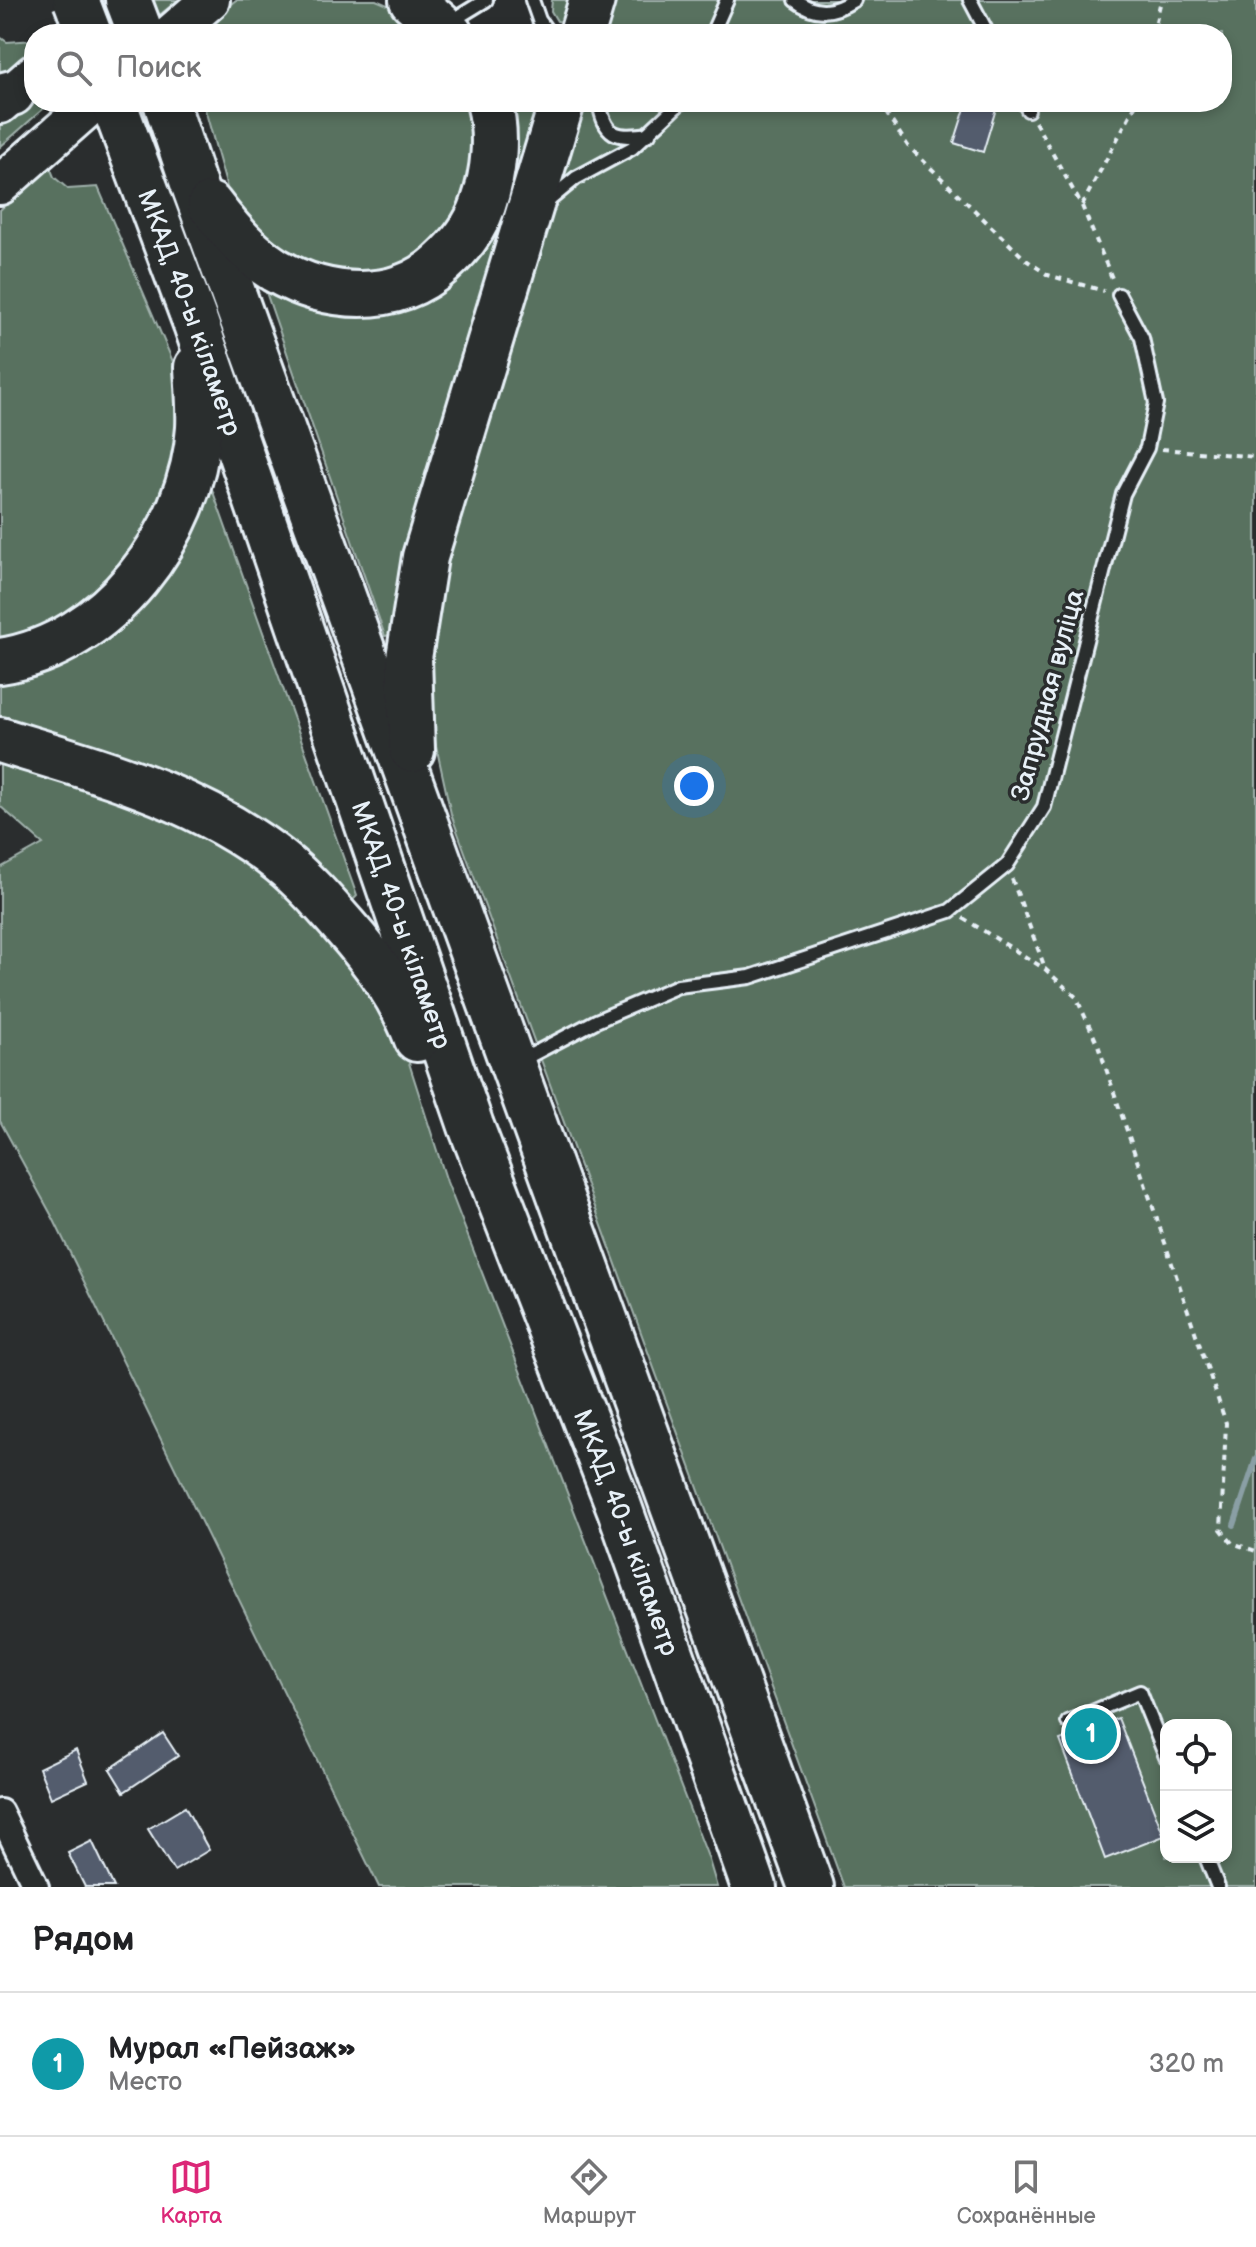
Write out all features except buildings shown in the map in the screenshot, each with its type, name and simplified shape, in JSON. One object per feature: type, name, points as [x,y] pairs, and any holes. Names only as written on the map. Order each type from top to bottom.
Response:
[{"type":"highway","points":[[76,0],[85,24]]},
{"type":"highway","points":[[128,0],[137,24]]},
{"type":"highway","points":[[585,24],[592,0]]},
{"type":"highway","name":"МКАД, 40-ы кіламетр","points":[[117,112],[196,324],[471,1126],[619,1507],[749,1879]]},
{"type":"highway","points":[[192,180],[225,225],[249,250],[274,269],[303,284],[336,293],[369,295],[402,289],[431,273],[477,224],[489,190],[495,152],[490,112]]},
{"type":"highway","points":[[414,788],[409,658],[425,557],[559,112]]},
{"type":"highway","name":"МКАД, 40-ы кіламетр","points":[[171,115],[811,1887]]},
{"type":"highway","points":[[0,661],[32,652],[74,634],[108,610],[135,583],[160,548],[179,507],[191,470],[199,429],[196,324]]},
{"type":"highway","points":[[0,740],[165,794],[239,832],[282,862],[367,952],[394,991],[429,1072],[471,1126]]},
{"type":"main road","points":[[94,24],[122,0]]},
{"type":"main road","points":[[182,24],[210,0]]},
{"type":"main road","points":[[0,185],[83,112]]},
{"type":"street","points":[[0,1812],[36,1887]]},
{"type":"lane","points":[[435,20],[486,0]]},
{"type":"lane","points":[[532,0],[542,24]]},
{"type":"lane","points":[[716,24],[727,0]]},
{"type":"lane","points":[[795,0],[820,12],[837,11],[854,0]]},
{"type":"lane","points":[[970,0],[983,24]]},
{"type":"lane","points":[[601,112],[604,126],[611,132],[635,136],[649,134]]},
{"type":"lane","points":[[523,225],[558,191],[632,148],[671,112]]},
{"type":"lane","name":"Запрудная вуліца","points":[[513,1064],[596,1021],[678,986],[750,977],[950,911],[1007,865],[1044,807],[1123,494],[1147,448],[1156,403],[1142,338],[1119,295]]},
{"type":"lane","points":[[1068,1722],[1140,1692],[1160,1742]]},
{"type":"lane","points":[[1208,1863],[1218,1887]]},
{"type":"path","points":[[1155,24],[1161,0]]},
{"type":"path","points":[[886,112],[908,146],[1026,260],[1048,275],[1119,295]]},
{"type":"path","points":[[1029,112],[1082,206],[1119,295]]},
{"type":"path","points":[[1082,206],[1132,112]]},
{"type":"path","points":[[1147,448],[1256,457]]},
{"type":"path","points":[[1007,865],[1045,969]]},
{"type":"path","points":[[950,911],[1045,969],[1076,997],[1098,1045],[1226,1423],[1221,1529],[1232,1543],[1256,1551]]},
{"type":"green space","points":[[151,0],[178,0],[148,24],[121,24]]},
{"type":"green space","points":[[236,0],[376,0],[390,6],[414,24],[206,24]]},
{"type":"green space","points":[[552,0],[579,0],[572,23],[557,21],[551,11]]},
{"type":"green space","points":[[615,0],[1256,0],[1256,1887],[844,1887],[451,814],[423,686],[430,586],[580,112],[1232,112],[1232,24],[607,24]]},
{"type":"green space","points":[[0,37],[7,42],[24,41],[24,66],[0,84]]},
{"type":"green space","points":[[24,102],[24,112],[40,112],[0,147],[0,122]]},
{"type":"green space","points":[[206,112],[474,112],[478,134],[458,223],[407,270],[335,278],[274,252],[231,202]]},
{"type":"green space","points":[[498,112],[535,112],[395,634],[385,636],[258,269],[433,288]]},
{"type":"green space","points":[[49,165],[54,177],[68,189],[98,187],[174,364],[185,411],[184,444],[125,588],[0,658],[0,210]]},
{"type":"green space","points":[[207,475],[357,896],[350,903],[0,729],[0,684],[37,674]]},
{"type":"green space","points":[[0,758],[186,819],[333,927],[402,1041],[447,1182],[717,1887],[379,1887],[53,1218],[0,1121],[0,868],[43,844],[0,806]]},
{"type":"waterway","points":[[1234,1525],[1256,1459]]},
{"type":"place","name":"Мурал «Пейзаж»","points":[[1091,1734]]}]
